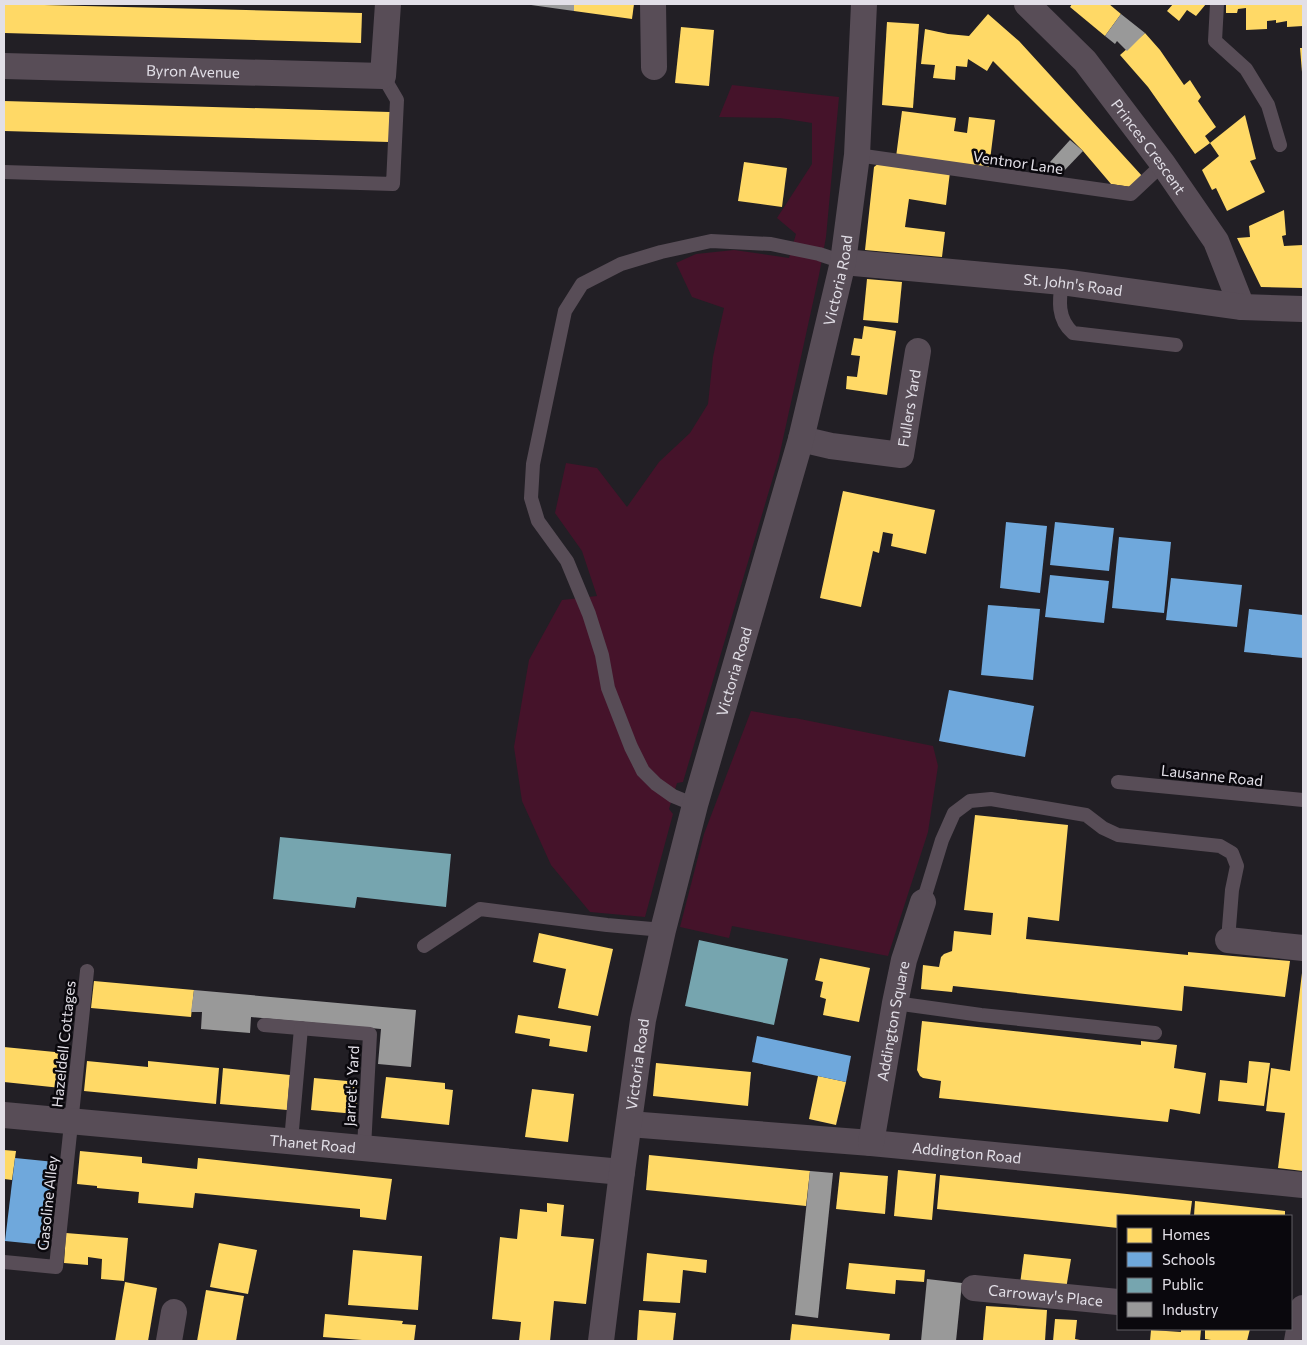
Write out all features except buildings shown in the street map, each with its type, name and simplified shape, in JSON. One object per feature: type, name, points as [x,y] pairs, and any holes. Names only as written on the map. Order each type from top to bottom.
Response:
[{"type":"street","points":[[383,76],[388,4]]},
{"type":"street","points":[[653,4],[654,67]]},
{"type":"street","name":"Victoria Road","points":[[601,1341],[643,1020],[663,930],[695,805],[801,439],[843,262],[857,155],[864,4]]},
{"type":"street","name":"Princes Crescent","points":[[1027,4],[1085,62],[1163,164],[1216,241],[1242,307]]},
{"type":"street","name":"Byron Avenue","points":[[4,66],[383,76]]},
{"type":"street","name":"St. John's Road","points":[[843,262],[1062,282],[1242,307],[1303,309]]},
{"type":"street","name":"Fullers Yard","points":[[801,439],[831,446],[901,454],[918,352]]},
{"type":"street","name":"Addington Square","points":[[871,1144],[904,960],[922,902]]},
{"type":"street","points":[[1228,940],[1303,948]]},
{"type":"street","name":"Thanet Road","points":[[4,1115],[622,1172]]},
{"type":"street","name":"Addington Road","points":[[629,1124],[871,1144],[1303,1185]]},
{"type":"street","name":"Carroway's Place","points":[[974,1288],[1117,1302]]},
{"type":"street","points":[[169,1341],[174,1312]]},
{"type":"lane","points":[[1217,4],[1215,41],[1246,69],[1268,105],[1280,145]]},
{"type":"lane","points":[[4,172],[393,184],[397,100],[383,76]]},
{"type":"lane","name":"Ventnor Lane","points":[[857,155],[1131,194],[1163,164]]},
{"type":"lane","points":[[695,805],[673,796],[656,784],[643,771],[608,688],[602,655],[589,614],[566,561],[538,521],[530,498],[533,464],[565,311],[582,284],[621,264],[661,252],[711,241],[771,244],[819,254],[843,262]]},
{"type":"lane","points":[[1062,282],[1059,299],[1061,315],[1067,328],[1073,333],[1176,345]]},
{"type":"lane","name":"Lausanne Road","points":[[1118,782],[1303,800]]},
{"type":"lane","points":[[922,902],[942,840],[954,814],[970,801],[992,799],[1086,815],[1103,828],[1118,836],[1220,846],[1232,853],[1237,866],[1232,890],[1228,940]]},
{"type":"lane","points":[[424,946],[480,909],[663,930]]},
{"type":"lane","name":"Hazeldell Cottages","points":[[72,1121],[87,971]]},
{"type":"lane","points":[[895,1003],[982,1015],[1155,1033]]},
{"type":"lane","name":"Jarret's Yard","points":[[264,1026],[370,1034],[364,1148]]},
{"type":"lane","points":[[292,1141],[302,1028]]},
{"type":"lane","name":"Gasoline Alley","points":[[4,1262],[56,1267],[72,1121]]},
{"type":"shaded area","points":[[732,85],[839,97],[826,237],[779,457],[683,782],[677,783],[669,809],[673,814],[645,917],[590,912],[551,865],[522,801],[514,747],[529,660],[562,600],[597,596],[582,551],[555,513],[566,463],[597,468],[627,507],[659,462],[690,433],[708,404],[713,357],[724,308],[692,297],[676,263],[696,254],[734,250],[789,258],[796,234],[777,218],[812,164],[812,123],[780,118],[719,117]]},
{"type":"shaded area","points":[[751,711],[933,746],[938,766],[928,832],[888,956],[732,926],[729,938],[680,927],[704,834]]}]
